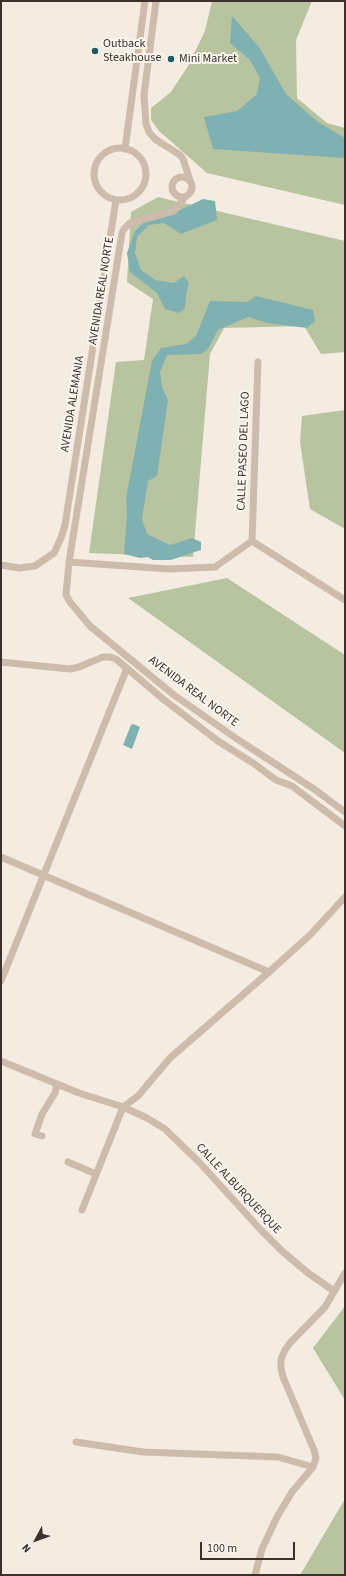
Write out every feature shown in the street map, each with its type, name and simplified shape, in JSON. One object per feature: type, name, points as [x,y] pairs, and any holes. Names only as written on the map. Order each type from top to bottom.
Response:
[{"type":"street","points":[[125,149],[145,1]]},
{"type":"street","points":[[156,1],[144,95],[146,124],[149,132],[155,139],[180,155],[186,163],[192,183],[192,190],[180,205]]},
{"type":"street","points":[[117,149],[125,149],[138,156],[145,168],[146,176],[144,184],[136,195],[123,200],[116,200],[109,198],[98,189],[94,175],[95,167],[98,160],[104,154],[117,149]]},
{"type":"street","points":[[180,205],[177,196],[173,192],[173,185],[174,181],[181,177],[187,168]]},
{"type":"street","points":[[181,177],[190,180]]},
{"type":"street","points":[[177,196],[185,197]]},
{"type":"street","name":"AVENIDA ALEMANIA","points":[[1,565],[19,568],[35,566],[54,553],[62,538],[116,200]]},
{"type":"street","name":"AVENIDA REAL NORTE","points":[[180,205],[171,212],[130,222],[122,233],[69,562],[66,595],[90,626],[174,695],[240,741],[314,789],[345,812]]},
{"type":"street","name":"CALLE PASEO DEL LAGO","points":[[252,541],[258,362]]},
{"type":"street","points":[[69,562],[169,569],[215,566],[252,541],[345,600]]},
{"type":"street","points":[[1,662],[70,669],[80,667],[103,657],[116,659],[163,699],[218,741],[253,763],[276,780],[292,786],[345,826]]},
{"type":"street","points":[[1,982],[127,668]]},
{"type":"street","points":[[1,857],[269,972]]},
{"type":"street","points":[[82,1210],[124,1108],[138,1096],[170,1058],[310,935],[345,898]]},
{"type":"street","name":"CALLE ALBURQUERQUE","points":[[1,1061],[57,1084],[124,1108],[165,1129],[199,1162],[282,1251],[308,1273],[334,1291]]},
{"type":"street","points":[[42,1136],[35,1134],[42,1114],[55,1093],[57,1084]]},
{"type":"street","points":[[68,1162],[96,1174]]},
{"type":"street","points":[[255,1575],[262,1549],[277,1517],[292,1492],[313,1467],[316,1458],[283,1377],[281,1359],[290,1343],[325,1307],[345,1273]]},
{"type":"street","points":[[76,1442],[143,1452],[278,1457],[313,1467]]},
{"type":"green space","points":[[212,1],[312,1],[296,40],[297,98],[327,123],[345,128],[345,205],[207,173],[159,131],[151,120],[151,108],[171,92],[188,66],[205,31]]},
{"type":"green space","points":[[158,197],[345,241],[345,352],[321,354],[304,326],[224,328],[210,354],[193,557],[89,553],[116,362],[144,360],[153,299],[127,282],[131,212]]},
{"type":"green space","points":[[345,410],[345,529],[310,509],[300,442],[302,416]]},
{"type":"green space","points":[[227,578],[345,655],[345,753],[128,598]]},
{"type":"green space","points":[[345,1306],[345,1400],[313,1348]]},
{"type":"green space","points":[[345,1499],[345,1575],[300,1575]]},
{"type":"water","points":[[232,16],[259,47],[286,94],[318,122],[345,138],[345,158],[213,149],[204,117],[237,111],[257,94],[260,78],[250,60],[230,43]]},
{"type":"water","points":[[203,199],[215,201],[217,220],[181,234],[164,223],[149,225],[137,237],[135,253],[141,270],[155,280],[174,283],[184,276],[189,283],[185,308],[179,313],[165,309],[157,293],[130,272],[127,253],[135,231],[144,222],[174,213]]},
{"type":"water","points":[[256,296],[313,310],[315,321],[307,328],[267,323],[248,317],[218,330],[208,349],[201,354],[167,355],[160,372],[162,387],[168,400],[157,476],[148,481],[142,519],[147,534],[170,545],[192,538],[201,542],[201,550],[171,560],[153,560],[148,557],[140,558],[124,554],[127,515],[126,498],[152,361],[161,348],[186,344],[196,336],[210,301],[247,302]]},
{"type":"water","points":[[133,724],[140,727],[132,749],[123,745],[131,725]]},
{"type":"place","name":"Outback Steakhouse","points":[[95,51]]},
{"type":"place","name":"Mini Market","points":[[171,59]]}]
